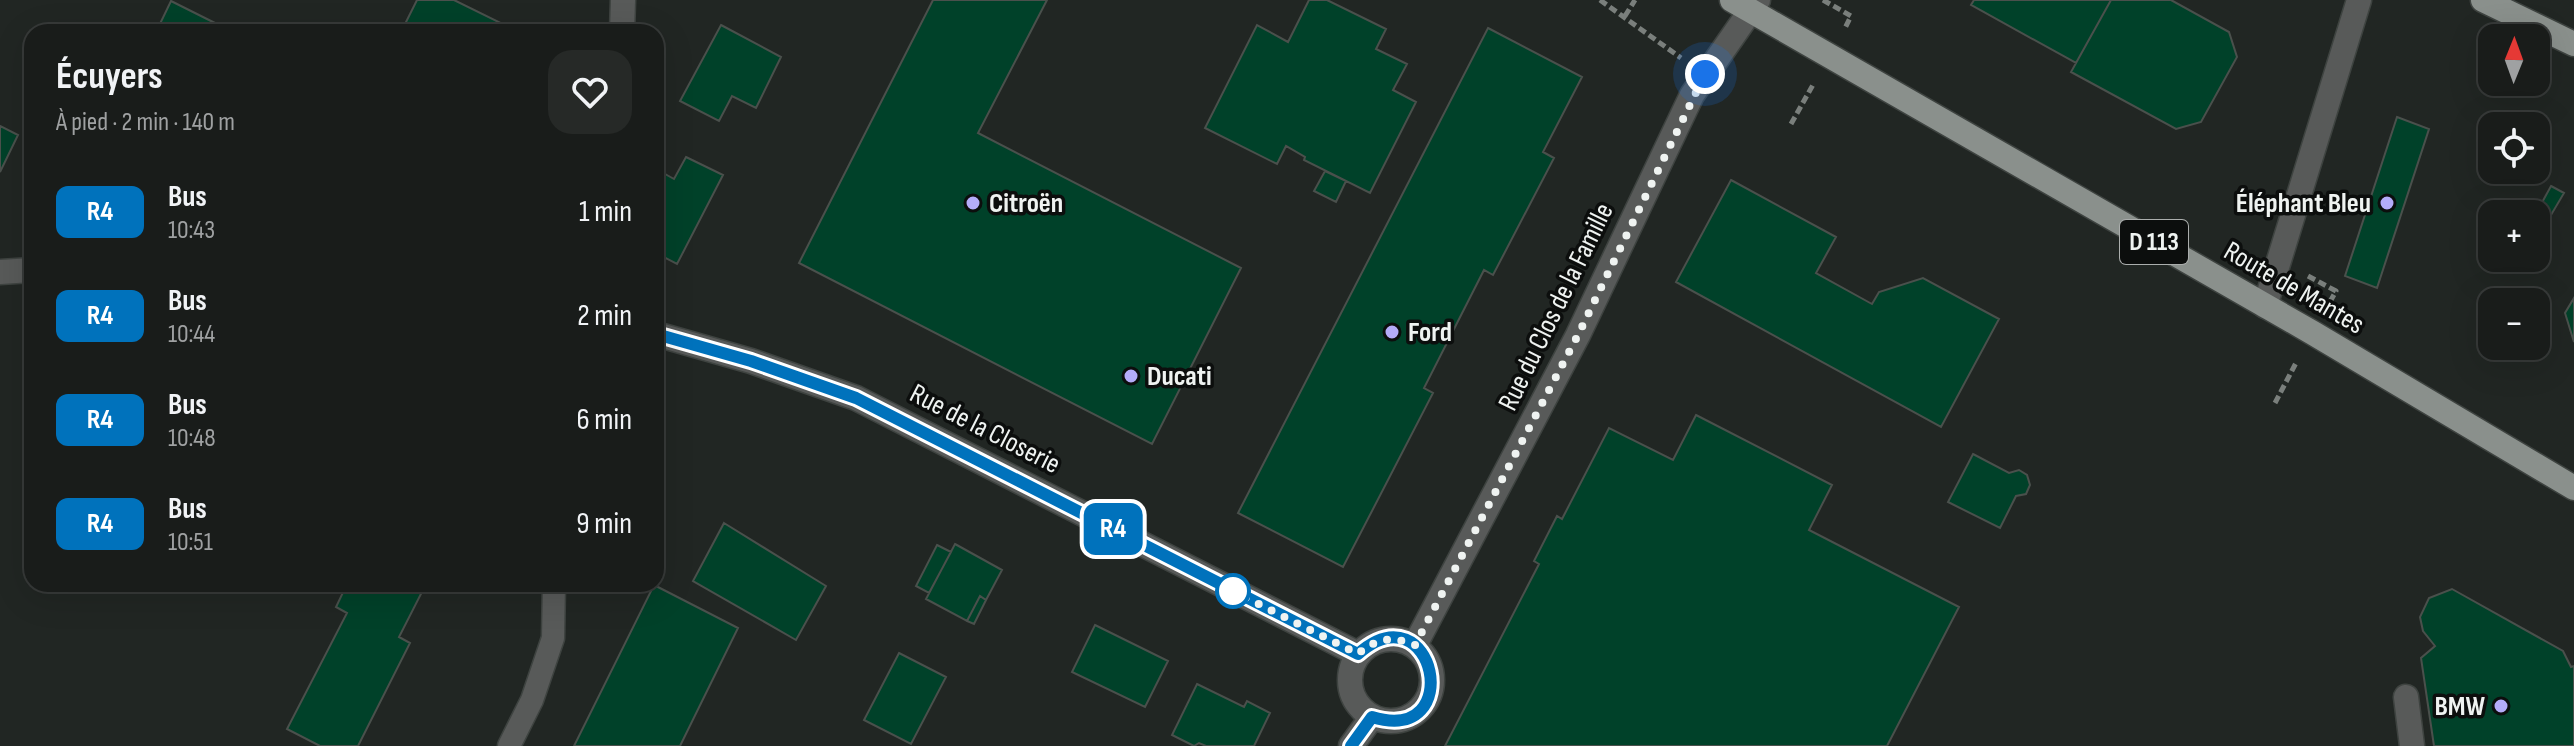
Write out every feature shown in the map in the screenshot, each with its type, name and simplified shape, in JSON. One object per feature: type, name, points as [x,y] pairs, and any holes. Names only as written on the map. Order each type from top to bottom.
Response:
[{"type":"main road","points":[[2483,0],[2574,44]]},
{"type":"main road","name":"Route de Mantes","points":[[1747,4],[2574,488]]},
{"type":"street","points":[[622,24],[623,0]]},
{"type":"street","points":[[2265,306],[2359,0]]},
{"type":"street","name":"Rue du Clos de la Famille","points":[[1415,645],[1578,335],[1692,95],[1747,4]]},
{"type":"street","points":[[0,272],[24,270]]},
{"type":"street","name":"Rue de la Closerie","points":[[664,336],[751,361],[856,398],[1358,654]]},
{"type":"street","points":[[1391,638],[1415,645],[1431,667],[1430,694],[1412,715],[1400,720],[1372,717],[1355,700],[1351,688],[1350,676],[1358,654],[1368,646],[1391,638]]},
{"type":"street","points":[[2406,697],[2412,746]]},
{"type":"street","points":[[1351,746],[1372,717]]},
{"type":"lane","points":[[509,746],[532,700],[553,638],[554,592]]},
{"type":"path","points":[[1600,0],[1682,59]]},
{"type":"path","points":[[1625,16],[1635,0]]},
{"type":"path","points":[[1823,0],[1851,16],[1840,35]]},
{"type":"path","points":[[1791,124],[1819,74]]},
{"type":"building","points":[[417,0],[454,0],[503,24],[405,24]]},
{"type":"building","name":"Citroën","points":[[933,0],[1047,0],[978,133],[1241,268],[1152,444],[799,263]]},
{"type":"building","points":[[1309,0],[1327,0],[1386,29],[1376,49],[1407,64],[1393,90],[1416,102],[1370,193],[1304,160],[1305,157],[1286,146],[1277,164],[1205,128],[1257,25],[1288,42]]},
{"type":"building","points":[[1974,0],[2111,0],[2076,63],[1971,5]]},
{"type":"building","points":[[2111,0],[2171,0],[2229,32],[2237,57],[2201,122],[2176,129],[2071,72]]},
{"type":"building","points":[[171,1],[217,24],[160,24]]},
{"type":"building","points":[[721,25],[781,57],[756,108],[732,96],[719,121],[680,101]]},
{"type":"building","name":"Ford","points":[[1488,28],[1582,77],[1543,152],[1554,158],[1493,275],[1484,270],[1424,388],[1433,393],[1343,567],[1238,513]]},
{"type":"building","name":"Éléphant Bleu","points":[[2397,117],[2429,129],[2377,288],[2345,276]]},
{"type":"building","points":[[0,126],[18,135],[0,172]]},
{"type":"building","points":[[686,157],[723,175],[677,264],[664,257],[664,173],[674,179]]},
{"type":"building","points":[[1325,171],[1346,181],[1336,202],[1314,191]]},
{"type":"building","points":[[1731,180],[1836,237],[1816,273],[1872,304],[1879,292],[1923,278],[1999,319],[1941,427],[1676,282]]},
{"type":"building","points":[[2551,186],[2564,193],[2551,215],[2550,200],[2543,200]]},
{"type":"building","points":[[2574,298],[2574,342],[2565,313]]},
{"type":"building","points":[[1696,415],[1832,485],[1809,530],[1959,607],[1887,746],[1445,746],[1539,564],[1534,561],[1557,516],[1562,519],[1609,428],[1673,460]]},
{"type":"building","points":[[1973,454],[2009,473],[2019,470],[2027,475],[2030,485],[2026,494],[2016,496],[2000,528],[1948,502]]},
{"type":"building","points":[[724,523],[826,586],[796,640],[693,581]]},
{"type":"building","points":[[955,544],[1002,570],[986,600],[980,596],[967,621],[926,599]]},
{"type":"building","points":[[937,545],[951,552],[929,593],[916,586]]},
{"type":"building","name":"BMW","points":[[2452,589],[2563,651],[2571,667],[2574,666],[2574,746],[2434,746],[2421,658],[2435,646],[2423,631],[2420,617],[2429,598]]},
{"type":"building","points":[[664,590],[738,628],[680,746],[574,746],[651,592]]},
{"type":"building","points":[[343,592],[422,592],[399,637],[410,643],[358,746],[320,746],[287,729],[347,613],[336,607]]},
{"type":"building","points":[[980,596],[986,600],[974,624],[967,621]]},
{"type":"building","points":[[1095,625],[1168,661],[1145,707],[1072,672]]},
{"type":"building","points":[[899,653],[946,677],[911,744],[864,720]]},
{"type":"building","points":[[1197,684],[1244,707],[1247,701],[1270,713],[1254,746],[1206,746],[1199,743],[1194,746],[1172,735]]},
{"type":"bus line","name":"R4","points":[[664,336],[751,361],[856,398],[1358,654],[1379,640],[1391,638],[1415,645],[1425,655],[1433,681],[1423,706],[1400,720],[1386,721],[1372,717],[1351,746]]},
{"type":"place","name":"Citroën","points":[[973,203]]},
{"type":"place","name":"Éléphant Bleu","points":[[2387,203]]},
{"type":"place","name":"Ford","points":[[1392,332]]},
{"type":"place","name":"Ducati","points":[[1131,376]]},
{"type":"place","name":"BMW","points":[[2501,706]]},
{"type":"route","points":[[1233,591],[1358,654],[1379,640],[1391,638],[1415,645],[1578,335],[1692,95],[1705,74]]}]
